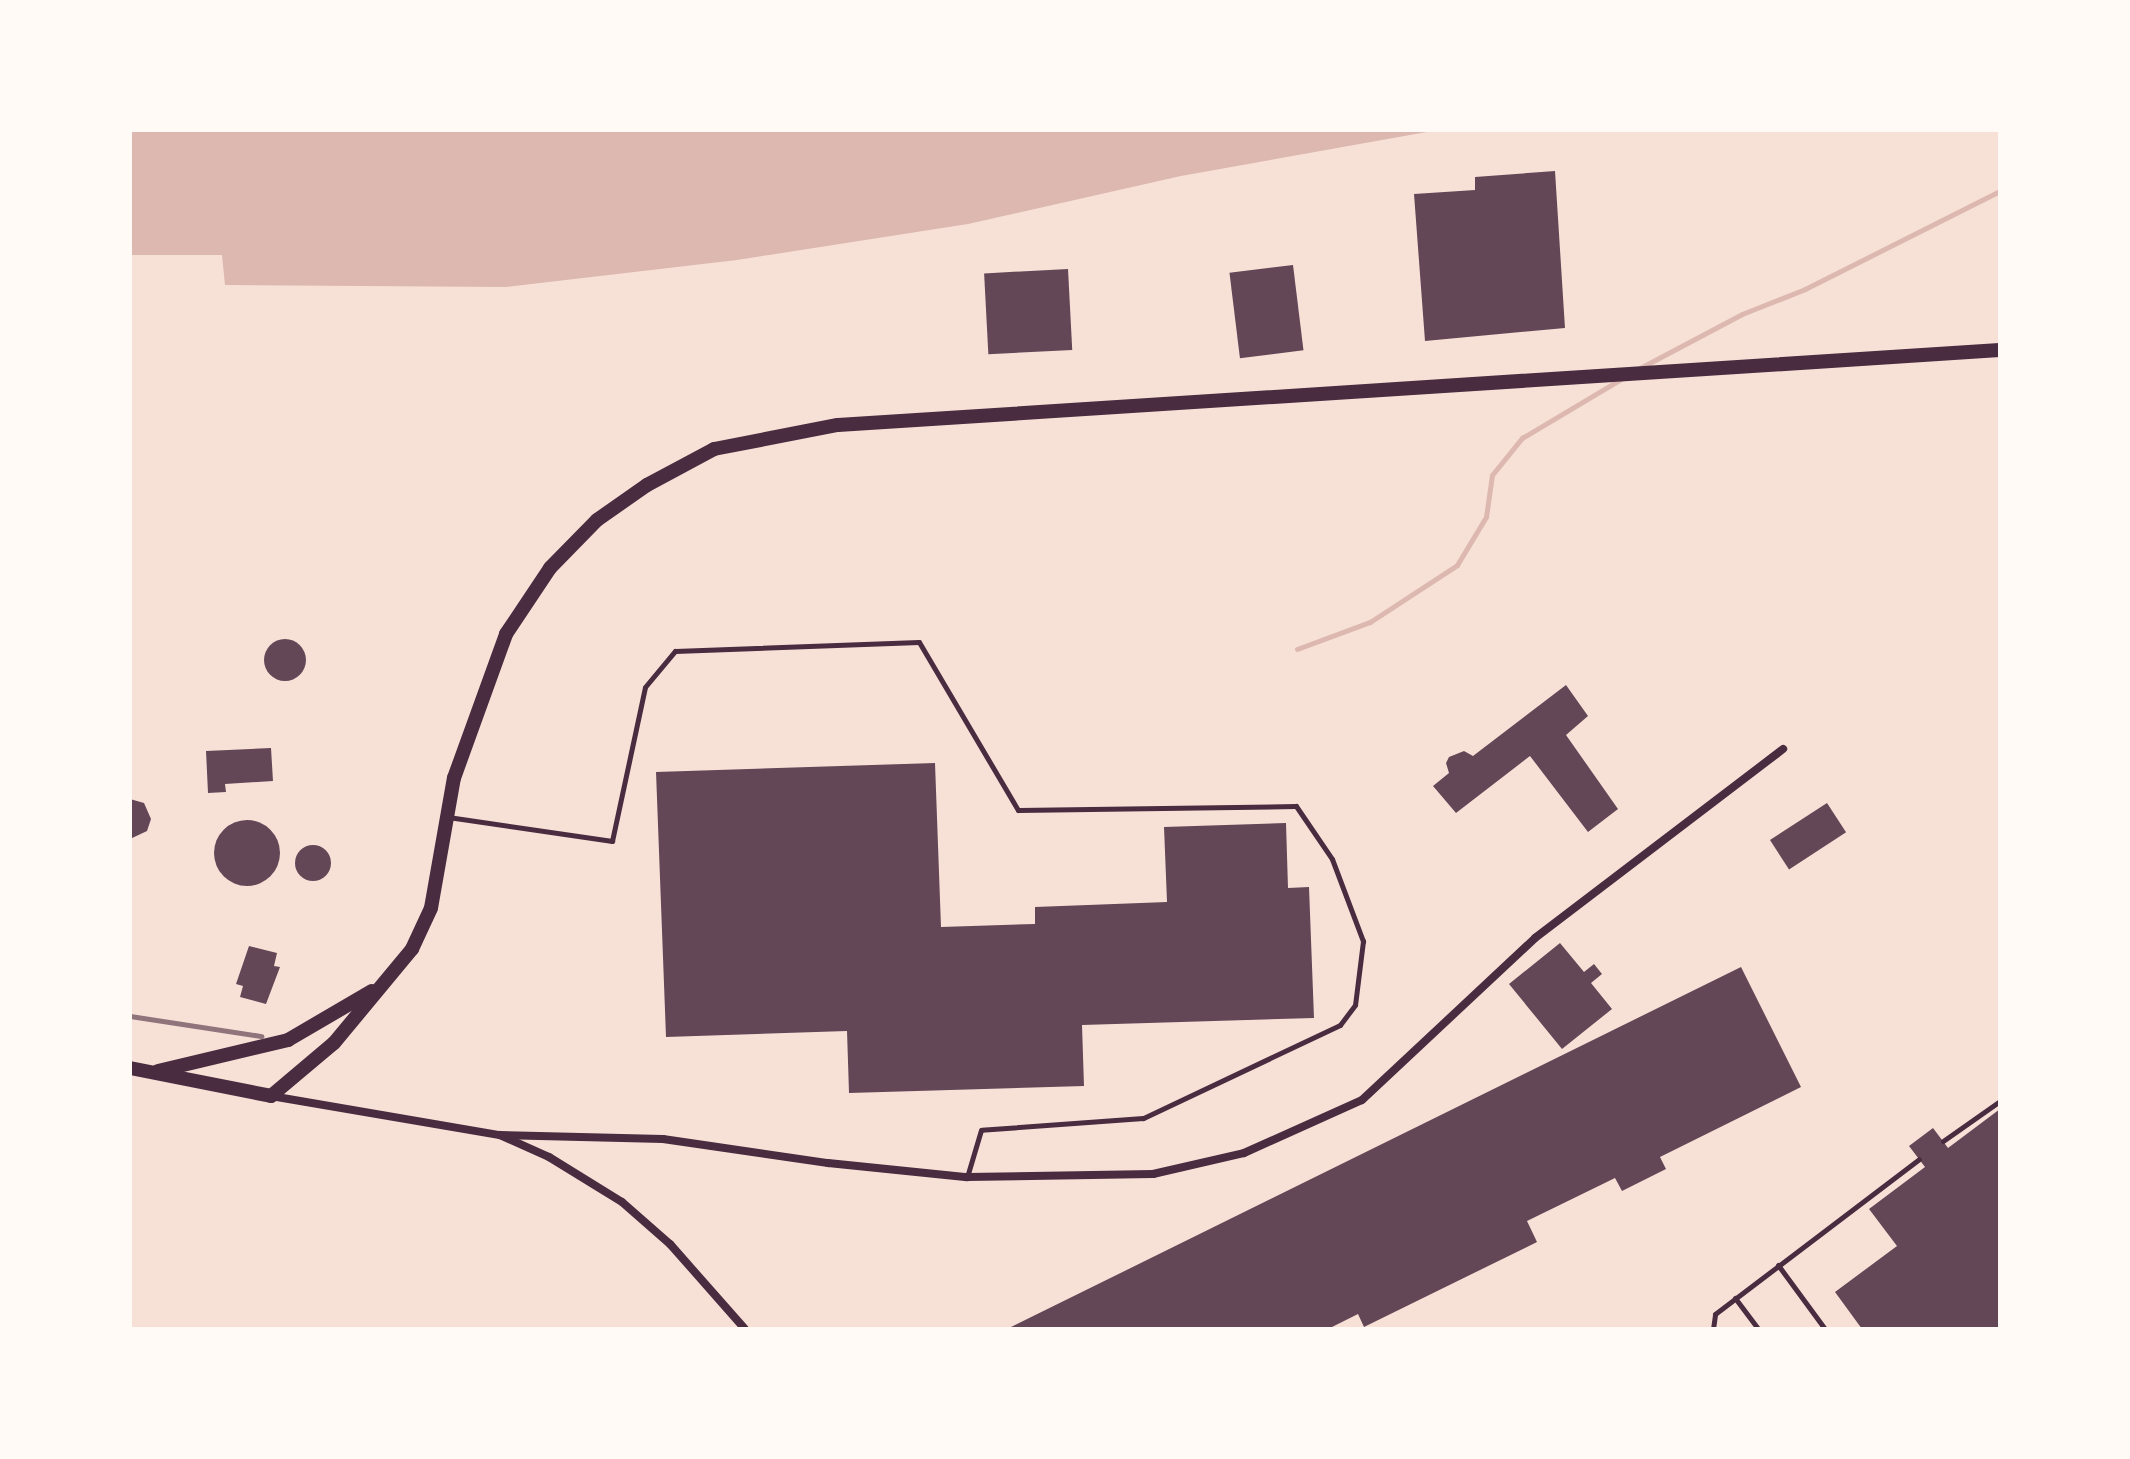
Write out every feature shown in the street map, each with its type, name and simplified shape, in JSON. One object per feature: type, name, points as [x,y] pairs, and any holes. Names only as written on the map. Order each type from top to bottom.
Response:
[{"type":"main road","points":[[130,1068],[271,1096],[334,1043],[412,949],[431,908],[454,778],[506,634],[550,568],[597,520],[647,485],[714,449],[838,425],[2000,350]]},
{"type":"main road","points":[[152,1072],[288,1040],[386,983]]},
{"type":"street","points":[[271,1096],[500,1135],[663,1139],[828,1163],[967,1177],[1153,1174],[1244,1153],[1362,1100],[1535,938],[1783,749]]},
{"type":"street","points":[[500,1135],[549,1157],[622,1202],[670,1244],[745,1329]]},
{"type":"lane","points":[[447,817],[612,841],[645,687],[675,651],[919,642],[1018,810],[1296,806],[1332,859],[1363,941],[1355,1005],[1340,1025],[1143,1118],[981,1130],[967,1177]]},
{"type":"lane","points":[[1943,1141],[2000,1101]]},
{"type":"lane","points":[[1713,1329],[1715,1314],[1919,1159]]},
{"type":"lane","points":[[1778,1265],[1825,1329]]},
{"type":"lane","points":[[1735,1298],[1758,1329]]},
{"type":"shaded area","points":[[130,130],[1438,130],[1181,176],[968,224],[737,260],[506,287],[225,285],[222,255],[130,255]]},
{"type":"building","points":[[1555,171],[1565,328],[1425,341],[1414,194],[1475,190],[1475,177]]},
{"type":"building","points":[[1293,265],[1303,350],[1240,358],[1229,273]]},
{"type":"building","points":[[1068,269],[1072,350],[988,354],[984,273]]},
{"type":"building","points":[[285,639],[300,645],[306,660],[300,675],[285,681],[270,675],[264,660],[270,645]]},
{"type":"building","points":[[1566,685],[1588,716],[1566,735],[1618,809],[1588,832],[1530,756],[1456,813],[1433,786],[1449,773],[1446,763],[1449,757],[1464,751],[1473,756]]},
{"type":"building","points":[[271,748],[273,781],[225,784],[226,792],[208,793],[206,751]]},
{"type":"building","points":[[935,763],[941,927],[1035,924],[1035,907],[1167,902],[1164,827],[1286,823],[1288,888],[1309,887],[1314,1018],[1082,1025],[1084,1086],[849,1093],[847,1031],[666,1037],[656,772]]},
{"type":"building","points":[[130,799],[144,803],[151,819],[147,831],[130,839]]},
{"type":"building","points":[[1827,803],[1846,832],[1789,869],[1770,840]]},
{"type":"building","points":[[247,820],[260,822],[270,830],[278,840],[278,866],[270,876],[260,884],[247,886],[234,884],[224,876],[216,866],[214,853],[216,840],[224,830],[234,822]]},
{"type":"building","points":[[313,845],[326,850],[331,863],[326,876],[313,881],[300,876],[295,863],[300,850]]},
{"type":"building","points":[[1560,943],[1584,972],[1594,964],[1602,974],[1591,983],[1612,1009],[1562,1049],[1509,984]]},
{"type":"building","points":[[249,946],[277,953],[274,966],[280,967],[266,1004],[240,997],[243,986],[236,984]]},
{"type":"building","points":[[1741,967],[1801,1087],[1660,1157],[1666,1169],[1622,1191],[1615,1178],[1527,1221],[1537,1242],[1364,1327],[1358,1314],[1328,1329],[1007,1329]]},
{"type":"building","points":[[2000,1109],[2000,1329],[1862,1329],[1835,1292],[1897,1246],[1869,1209],[1925,1167],[1909,1146],[1933,1128],[1948,1148]]},
{"type":"waterway","points":[[1640,368],[1742,314],[1805,289],[2000,191]]},
{"type":"waterway","points":[[1297,649],[1370,622],[1457,565],[1486,517],[1492,475],[1522,438],[1621,379]]},
{"type":"railway","points":[[130,1016],[261,1036]]}]
